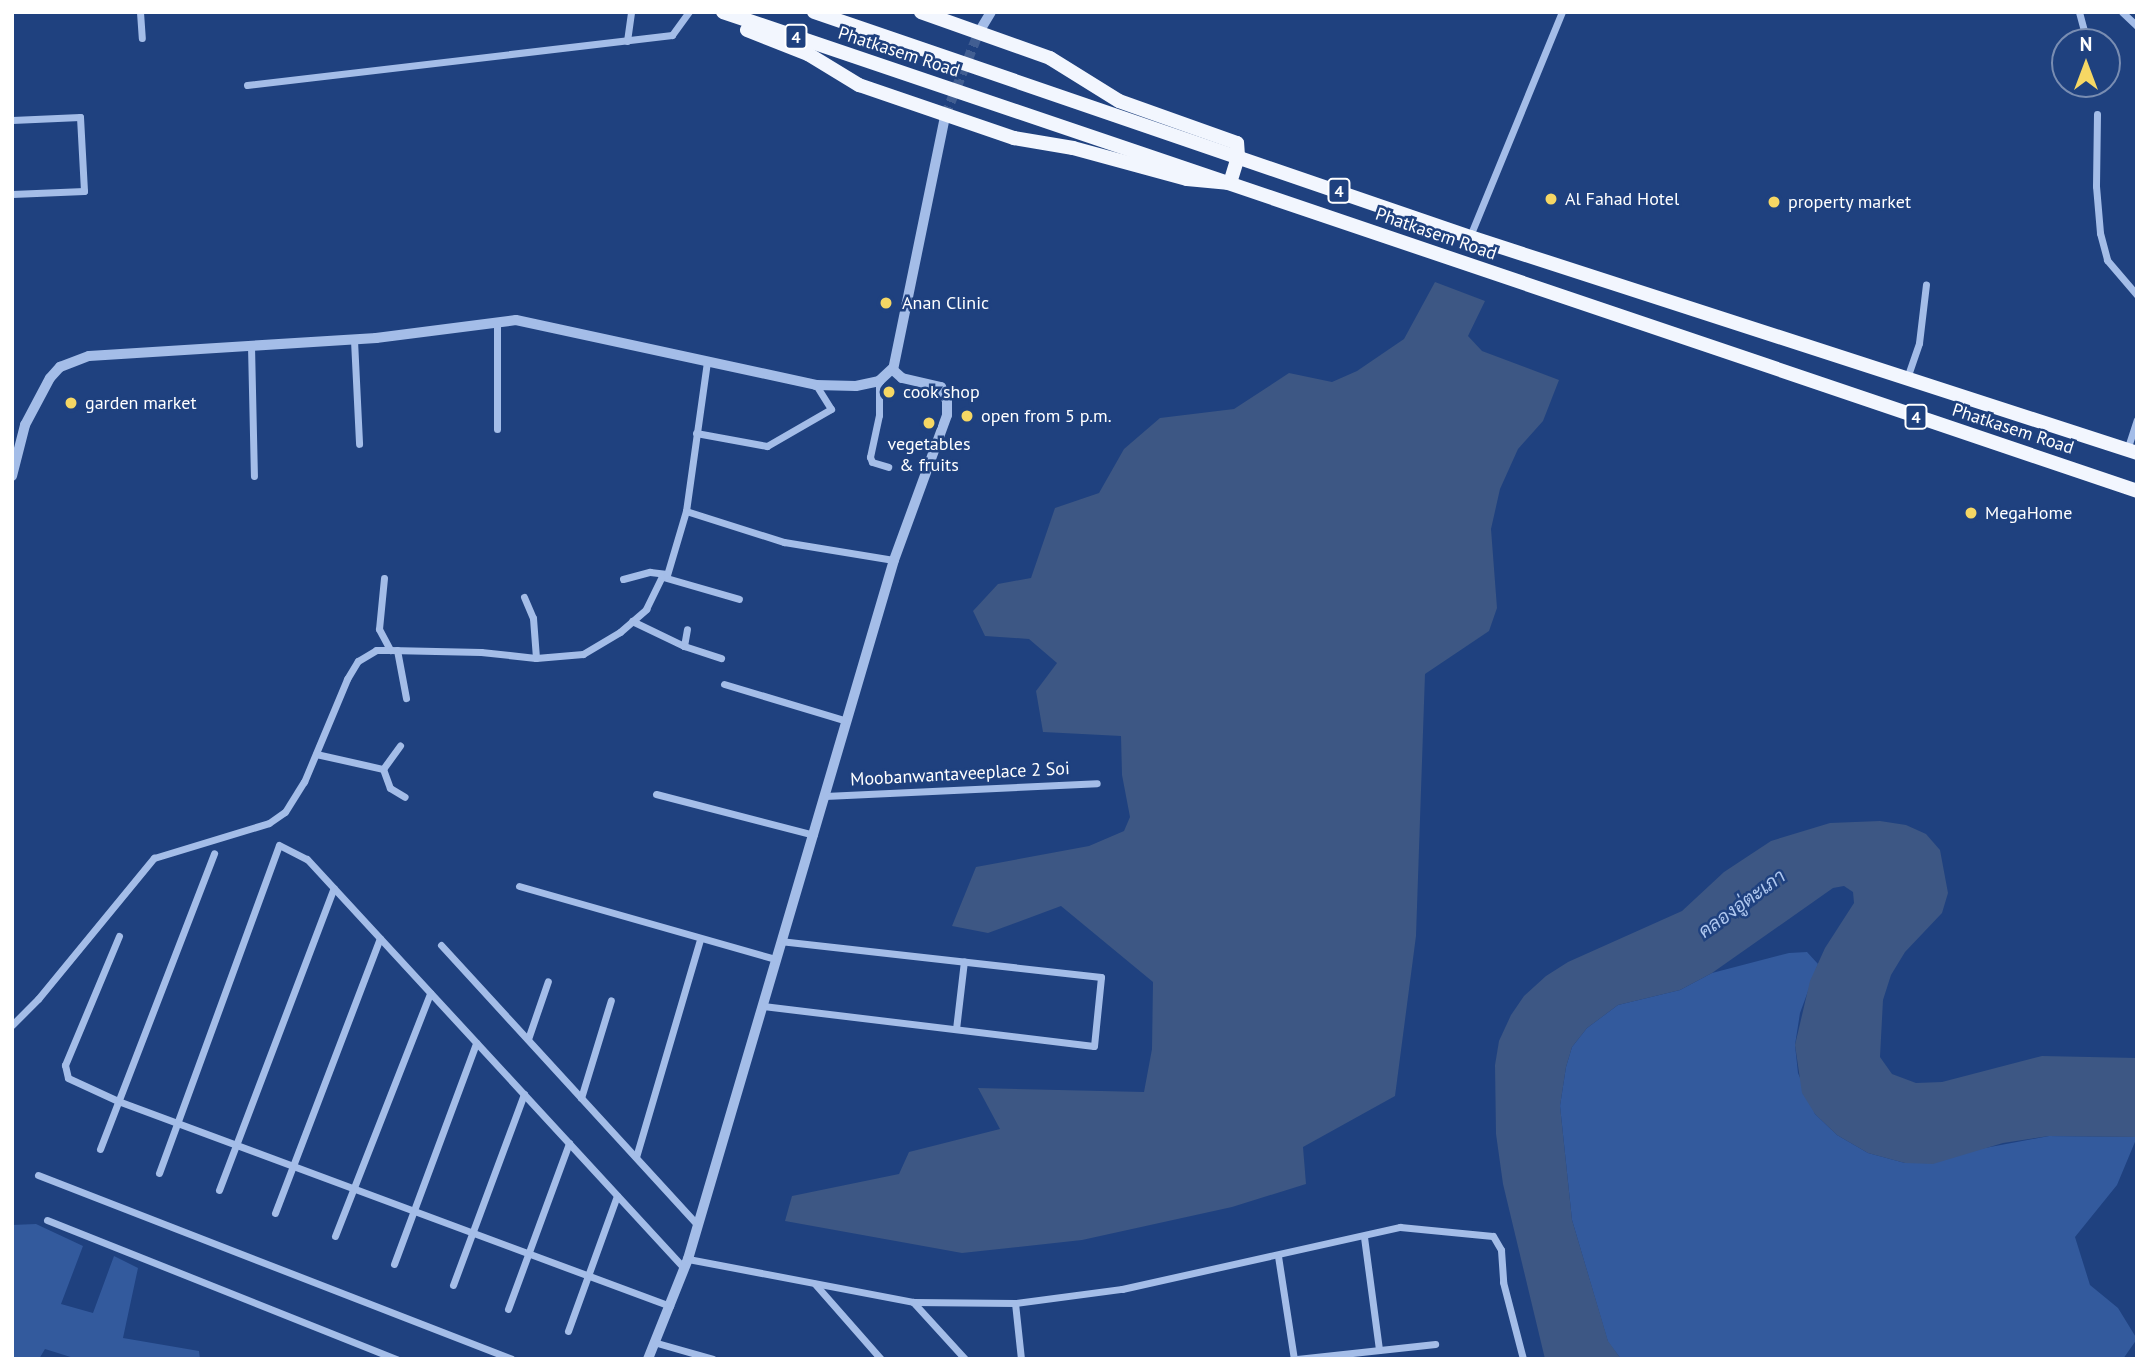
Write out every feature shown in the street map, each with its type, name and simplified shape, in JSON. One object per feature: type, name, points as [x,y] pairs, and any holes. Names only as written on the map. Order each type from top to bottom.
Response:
[{"type":"highway","name":"Phatkasem Road","points":[[723,12],[1696,344],[2137,491]]},
{"type":"highway","name":"Phatkasem Road","points":[[814,12],[1470,237],[2132,452]]},
{"type":"highway","points":[[738,17],[748,30],[808,54],[859,85],[945,116],[1014,138],[1073,148],[1187,179],[1230,183],[1238,156],[1237,143],[1119,101],[1050,58],[921,12]]},
{"type":"street","points":[[140,12],[142,38]]},
{"type":"street","points":[[627,41],[631,12]]},
{"type":"street","points":[[247,85],[671,36],[689,12]]},
{"type":"street","points":[[979,32],[991,12]]},
{"type":"street","points":[[1470,237],[1562,12]]},
{"type":"street","points":[[2122,12],[2137,26]]},
{"type":"street","points":[[2097,114],[2096,186],[2102,242],[2108,260],[2137,295]]},
{"type":"street","points":[[648,1359],[657,1343],[698,1226],[894,560],[947,415],[947,401],[941,387],[902,378],[893,370],[945,116]]},
{"type":"street","points":[[12,120],[80,117],[84,191],[12,194]]},
{"type":"street","points":[[1907,378],[1919,343],[1926,284]]},
{"type":"street","points":[[12,474],[25,425],[50,378],[60,367],[89,356],[354,340],[516,320],[816,385],[856,386],[879,381],[892,369]]},
{"type":"street","points":[[497,322],[497,429]]},
{"type":"street","points":[[354,340],[359,444]]},
{"type":"street","points":[[251,346],[254,476]]},
{"type":"street","points":[[12,1025],[38,999],[154,858],[269,823],[285,812],[304,782],[347,679],[358,661],[376,650],[481,652],[536,658],[583,654],[620,632],[646,609],[665,575],[686,511],[707,362]]},
{"type":"street","points":[[879,381],[879,415],[870,457],[872,462],[888,467]]},
{"type":"street","points":[[696,433],[767,446],[831,409],[816,385]]},
{"type":"street","points":[[2132,452],[2137,420]]},
{"type":"street","points":[[686,511],[784,542],[894,560]]},
{"type":"street","points":[[623,579],[650,572],[738,599]]},
{"type":"street","points":[[384,578],[379,629],[393,650],[406,698]]},
{"type":"street","points":[[524,597],[533,618],[536,658]]},
{"type":"street","points":[[632,621],[684,646],[721,658]]},
{"type":"street","points":[[684,646],[687,629]]},
{"type":"street","points":[[724,684],[847,721]]},
{"type":"street","points":[[383,769],[400,746]]},
{"type":"street","points":[[316,754],[383,769]]},
{"type":"street","points":[[383,769],[390,788],[405,797]]},
{"type":"street","name":"Moobanwantaveeplace 2 Soi","points":[[825,796],[1097,783]]},
{"type":"street","points":[[656,794],[814,835]]},
{"type":"street","points":[[159,1173],[279,845],[307,859],[617,1196],[686,1263],[815,1283],[913,1302],[1015,1303],[1122,1289],[1400,1227],[1493,1236],[1501,1250],[1503,1282],[1523,1359]]},
{"type":"street","points":[[100,1149],[214,853]]},
{"type":"street","points":[[519,886],[776,959]]},
{"type":"street","points":[[219,1190],[334,888]]},
{"type":"street","points":[[119,936],[64,1069],[68,1077],[118,1101],[670,1306]]},
{"type":"street","points":[[275,1213],[380,938]]},
{"type":"street","points":[[636,1157],[700,939]]},
{"type":"street","points":[[763,1006],[1094,1046],[1101,977],[782,941]]},
{"type":"street","points":[[442,945],[698,1226]]},
{"type":"street","points":[[957,1029],[964,961]]},
{"type":"street","points":[[527,1039],[548,981]]},
{"type":"street","points":[[335,1236],[430,993]]},
{"type":"street","points":[[581,1098],[611,1000]]},
{"type":"street","points":[[394,1264],[477,1043]]},
{"type":"street","points":[[453,1285],[524,1094]]},
{"type":"street","points":[[508,1310],[569,1143]]},
{"type":"street","points":[[38,1175],[512,1359]]},
{"type":"street","points":[[568,1331],[617,1196]]},
{"type":"street","points":[[47,1220],[397,1359]]},
{"type":"street","points":[[1364,1237],[1380,1350]]},
{"type":"street","points":[[1278,1256],[1296,1359],[1435,1343]]},
{"type":"street","points":[[815,1283],[881,1359]]},
{"type":"street","points":[[913,1302],[965,1359]]},
{"type":"street","points":[[1015,1303],[1021,1359]]},
{"type":"street","points":[[657,1343],[713,1359]]},
{"type":"shaded area","points":[[1807,952],[1818,964],[1800,1013],[1795,1045],[1798,1073],[1815,1114],[1837,1135],[1868,1153],[1905,1163],[2049,1136],[2137,1137],[2117,1185],[2075,1237],[2090,1285],[2118,1308],[2137,1339],[2123,1359],[1621,1359],[1608,1342],[1572,1220],[1560,1106],[1572,1047],[1587,1028],[1618,1005],[1680,990],[1712,973],[1789,953]]},
{"type":"shaded area","points":[[36,1224],[83,1246],[61,1304],[93,1313],[114,1256],[138,1268],[123,1338],[199,1351],[200,1359],[77,1359],[45,1349],[39,1359],[12,1359],[12,1225]]},
{"type":"water","points":[[1435,282],[1485,301],[1468,336],[1482,351],[1559,380],[1543,421],[1518,449],[1500,489],[1491,529],[1497,608],[1489,631],[1425,674],[1416,936],[1395,1096],[1303,1147],[1306,1184],[1232,1207],[1082,1240],[962,1253],[785,1221],[792,1196],[899,1174],[909,1152],[1000,1129],[978,1088],[1144,1092],[1152,1049],[1153,982],[1061,906],[988,933],[952,926],[976,867],[1089,846],[1124,831],[1130,817],[1122,775],[1121,736],[1043,732],[1036,691],[1057,663],[1029,639],[985,636],[973,611],[998,584],[1031,578],[1055,508],[1099,493],[1124,449],[1160,418],[1234,409],[1289,373],[1332,382],[1357,371],[1404,339]]},
{"type":"water","name":"คลองอู่ตะเภา","points":[[1880,821],[1906,825],[1926,834],[1940,850],[1948,893],[1942,913],[1905,952],[1891,975],[1883,1000],[1880,1057],[1892,1074],[1916,1083],[1942,1082],[2042,1056],[2137,1058],[2137,1137],[2049,1136],[2003,1143],[1933,1164],[1905,1163],[1868,1153],[1837,1135],[1815,1114],[1802,1093],[1795,1045],[1810,981],[1825,948],[1854,903],[1853,892],[1844,886],[1833,888],[1712,973],[1680,990],[1618,1005],[1587,1028],[1572,1047],[1560,1106],[1572,1220],[1608,1341],[1621,1359],[1545,1359],[1503,1184],[1496,1134],[1495,1065],[1499,1041],[1511,1015],[1524,996],[1546,976],[1568,962],[1682,911],[1724,872],[1771,841],[1830,823]]},
{"type":"tunnel","points":[[945,116],[979,32]]},
{"type":"place","name":"Al Fahad Hotel","points":[[1551,199]]},
{"type":"place","name":"property market","points":[[1774,202]]},
{"type":"place","name":"Anan Clinic","points":[[886,303]]},
{"type":"place","name":"cook shop","points":[[889,392]]},
{"type":"place","name":"garden market","points":[[71,403]]},
{"type":"place","name":"open from 5 p.m.","points":[[967,416]]},
{"type":"place","name":"vegetables & fruits","points":[[929,423]]},
{"type":"place","name":"MegaHome","points":[[1971,513]]}]
